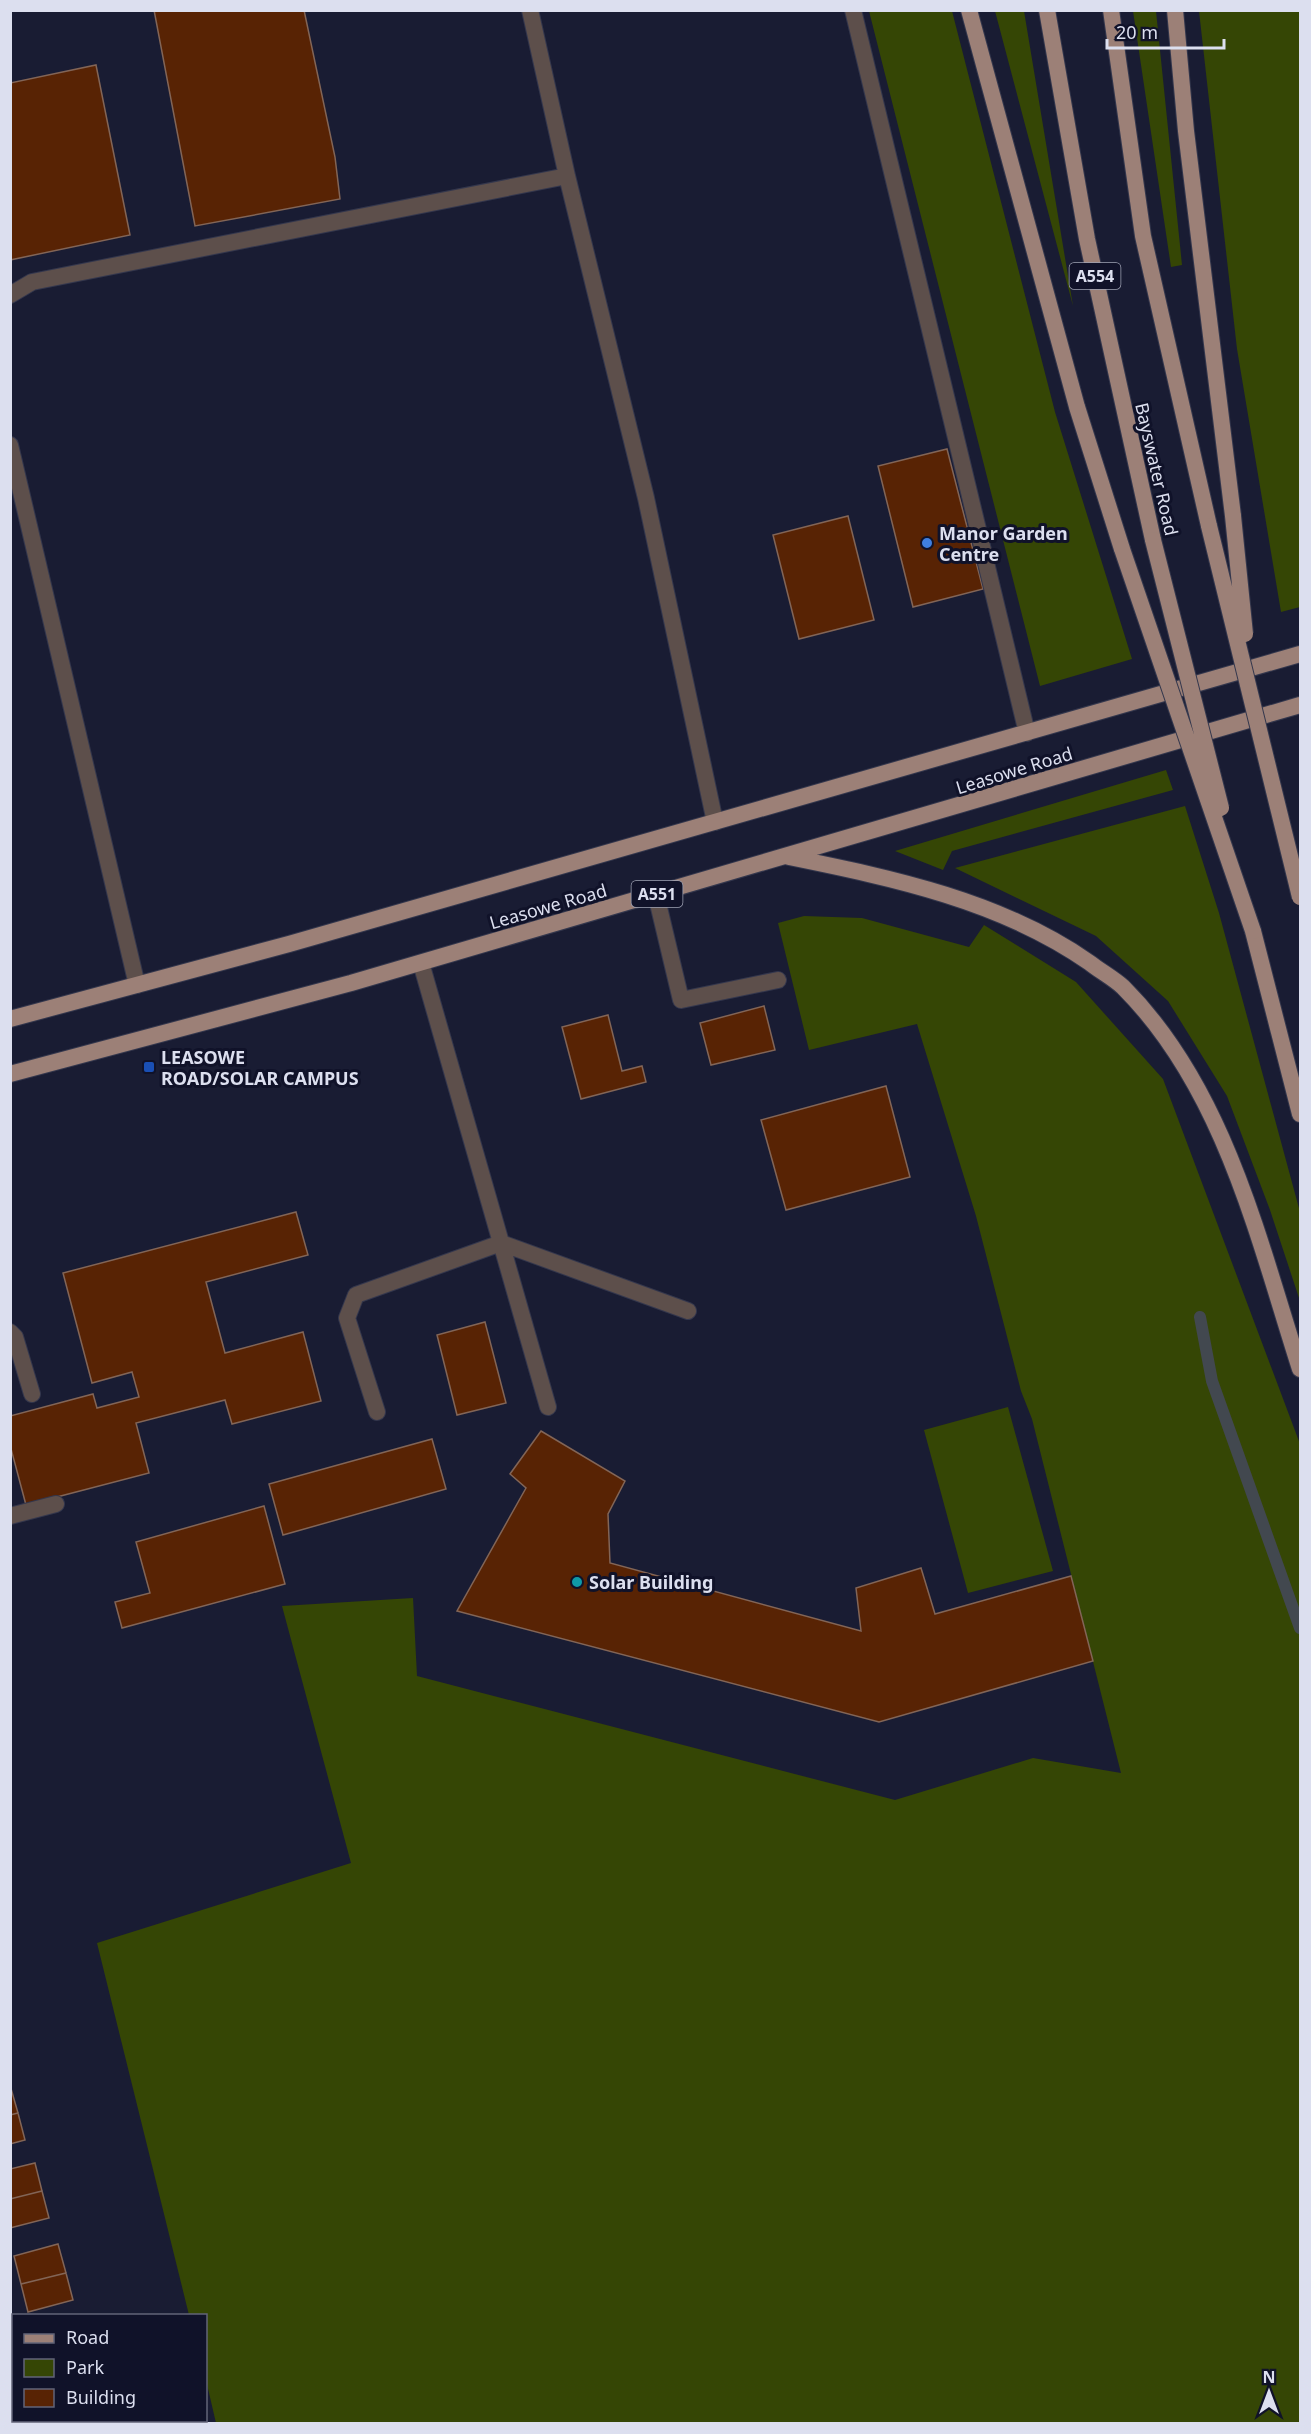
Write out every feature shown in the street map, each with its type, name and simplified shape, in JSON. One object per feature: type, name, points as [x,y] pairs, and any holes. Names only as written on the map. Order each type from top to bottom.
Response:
[{"type":"main road","points":[[969,10],[1077,407],[1122,549],[1253,931]]},
{"type":"main road","name":"Bayswater Road","points":[[1047,10],[1087,239],[1153,540],[1253,931]]},
{"type":"main road","points":[[1111,10],[1143,236],[1209,526],[1300,897]]},
{"type":"main road","points":[[1175,10],[1186,130],[1233,516],[1250,693]]},
{"type":"main road","name":"Leasowe Road","points":[[10,1019],[715,822],[1297,655]]},
{"type":"main road","name":"Leasowe Road","points":[[10,1074],[421,963],[1300,705]]},
{"type":"main road","points":[[786,857],[867,873],[1002,914],[1068,948],[1122,986],[1168,1040],[1206,1102],[1246,1203],[1300,1369]]},
{"type":"main road","name":"A554","points":[[1253,931],[1300,1114]]},
{"type":"lane","points":[[530,10],[567,176],[645,498],[715,822]]},
{"type":"lane","points":[[853,10],[1027,733]]},
{"type":"lane","points":[[10,295],[33,282],[567,176]]},
{"type":"lane","points":[[10,445],[137,985]]},
{"type":"lane","points":[[656,895],[681,1000],[778,980]]},
{"type":"lane","points":[[421,963],[548,1407]]},
{"type":"lane","points":[[377,1412],[347,1318],[356,1295],[501,1243],[688,1311]]},
{"type":"lane","points":[[10,1332],[15,1336],[33,1394]]},
{"type":"lane","points":[[10,1516],[56,1504]]},
{"type":"green space","points":[[869,11],[952,11],[1055,412],[1132,659],[1040,686]]},
{"type":"green space","points":[[995,11],[1024,11],[1073,306]]},
{"type":"green space","points":[[1133,11],[1156,11],[1182,265],[1171,267]]},
{"type":"green space","points":[[1199,11],[1300,11],[1300,607],[1281,612],[1237,349]]},
{"type":"green space","points":[[1166,770],[1173,790],[952,851],[943,870],[895,851]]},
{"type":"green space","points":[[1185,806],[1219,913],[1300,1212],[1300,1301],[1270,1210],[1227,1096],[1168,1001],[1096,936],[955,868]]},
{"type":"green space","points":[[804,916],[862,918],[969,947],[984,925],[1076,982],[1163,1079],[1300,1444],[1300,2423],[216,2423],[207,2384],[207,2314],[189,2314],[97,1943],[351,1863],[282,1606],[413,1598],[417,1676],[895,1800],[1033,1758],[1121,1773],[1032,1419],[1021,1391],[976,1216],[917,1024],[809,1050],[778,923]]},
{"type":"green space","points":[[1008,1407],[1053,1571],[968,1593],[924,1430]]},
{"type":"green space","points":[[11,2385],[12,2422],[97,2423],[11,2423]]},
{"type":"building","points":[[154,10],[304,10],[335,157],[340,199],[195,226]]},
{"type":"building","points":[[96,65],[130,235],[10,260],[10,83]]},
{"type":"building","points":[[947,449],[983,589],[913,607],[878,466]]},
{"type":"building","points":[[848,516],[874,620],[799,639],[773,535]]},
{"type":"building","points":[[764,1006],[775,1050],[711,1065],[700,1023]]},
{"type":"building","points":[[608,1015],[622,1071],[642,1066],[646,1082],[581,1099],[562,1027]]},
{"type":"building","points":[[886,1086],[910,1177],[786,1210],[761,1120]]},
{"type":"building","points":[[296,1212],[308,1255],[206,1282],[225,1353],[303,1332],[321,1401],[232,1424],[225,1400],[136,1423],[149,1473],[26,1505],[10,1445],[10,1416],[93,1394],[97,1408],[139,1397],[132,1372],[92,1383],[63,1273]]},
{"type":"building","points":[[485,1322],[506,1403],[457,1415],[437,1335]]},
{"type":"building","name":"Solar Building","points":[[541,1431],[625,1481],[608,1514],[610,1563],[861,1631],[856,1588],[921,1568],[935,1614],[1071,1576],[1093,1661],[879,1722],[457,1611],[526,1488],[510,1474]]},
{"type":"building","points":[[432,1439],[446,1489],[283,1535],[269,1484]]},
{"type":"building","points":[[264,1506],[285,1584],[122,1628],[115,1602],[150,1593],[136,1542]]},
{"type":"building","points":[[10,2085],[18,2113],[10,2115]]},
{"type":"building","points":[[18,2113],[25,2140],[10,2144],[10,2115]]},
{"type":"building","points":[[35,2163],[42,2191],[10,2199],[10,2169]]},
{"type":"building","points":[[42,2191],[49,2218],[10,2228],[10,2199]]},
{"type":"building","points":[[58,2244],[66,2273],[21,2284],[14,2256]]},
{"type":"building","points":[[66,2273],[73,2300],[28,2312],[21,2284]]},
{"type":"waterway","points":[[1200,1317],[1212,1381],[1300,1628]]},
{"type":"place","name":"Manor Garden Centre","points":[[927,543]]},
{"type":"place","name":"LEASOWE ROAD/SOLAR CAMPUS","points":[[149,1067]]},
{"type":"place","name":"Solar Building","points":[[577,1582]]}]
